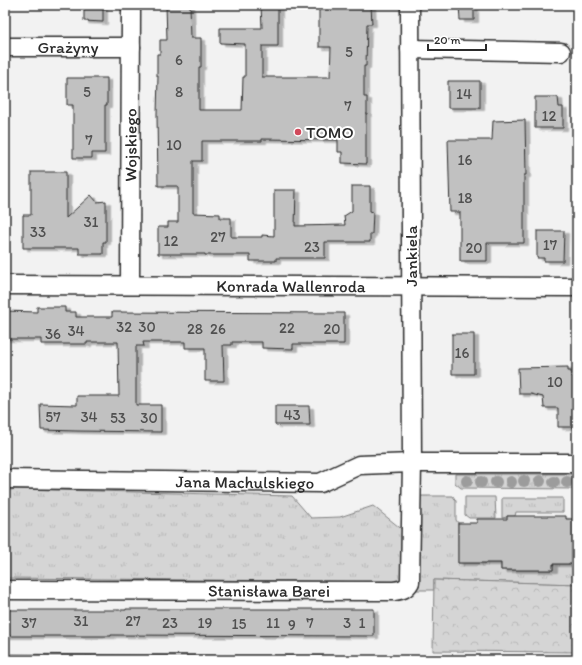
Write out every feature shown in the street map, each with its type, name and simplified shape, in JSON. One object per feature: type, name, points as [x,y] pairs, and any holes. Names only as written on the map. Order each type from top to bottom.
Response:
[{"type":"street","name":"Wojskiego","points":[[130,286],[131,5]]},
{"type":"street","name":"Jankiela","points":[[410,5],[412,463]]},
{"type":"street","name":"Grażyny","points":[[5,47],[131,48]]},
{"type":"street","points":[[410,49],[561,52]]},
{"type":"street","name":"Konrada Wallenroda","points":[[5,285],[577,287]]},
{"type":"street","name":"Jana Machulskiego","points":[[5,479],[320,483],[358,465],[412,463],[577,463]]},
{"type":"street","name":"Stanisława Barei","points":[[5,590],[400,590],[406,588],[410,582],[412,463]]},
{"type":"green space","points":[[455,474],[577,474],[577,489],[461,488],[455,483]]},
{"type":"green space","points":[[16,489],[292,496],[311,518],[340,517],[373,506],[404,531],[401,578],[400,581],[397,582],[5,578],[5,491]]},
{"type":"green space","points":[[419,496],[453,496],[456,501],[456,520],[458,523],[458,563],[501,563],[501,570],[553,570],[553,564],[577,564],[577,584],[434,580],[434,590],[415,590]]},
{"type":"green space","points":[[465,497],[495,497],[496,518],[469,518],[465,515]]},
{"type":"green space","points":[[502,498],[563,498],[563,512],[516,512],[515,516],[507,516],[502,518]]},
{"type":"green space","points":[[434,580],[577,584],[577,652],[433,651]]},
{"type":"green space","points":[[5,654],[114,655],[113,660],[5,660]]},
{"type":"green space","points":[[114,655],[363,656],[363,660],[113,660]]},
{"type":"building","points":[[84,5],[103,5],[103,22],[84,21]]},
{"type":"building","points":[[166,5],[190,5],[191,38],[201,38],[199,110],[242,110],[243,77],[245,77],[245,44],[220,43],[220,28],[262,28],[261,5],[278,5],[278,46],[262,46],[262,77],[330,77],[331,47],[319,47],[319,5],[371,5],[372,24],[367,24],[366,66],[364,66],[364,97],[367,97],[366,164],[342,163],[342,152],[338,152],[338,140],[262,139],[262,141],[202,141],[202,161],[193,161],[193,213],[220,214],[220,218],[231,218],[231,237],[262,237],[262,235],[274,236],[274,190],[296,190],[295,226],[345,225],[344,216],[352,211],[352,186],[370,186],[370,211],[373,212],[370,242],[325,242],[325,258],[276,258],[276,261],[250,261],[250,255],[158,254],[158,227],[168,227],[168,222],[178,222],[178,186],[158,186],[157,54],[160,54],[160,40],[167,40]]},
{"type":"building","points":[[459,5],[474,5],[474,20],[460,20]]},
{"type":"building","points":[[67,78],[107,78],[107,105],[105,105],[105,153],[92,153],[92,158],[73,158],[73,105],[67,105]]},
{"type":"building","points":[[448,81],[480,81],[480,108],[448,108]]},
{"type":"building","points":[[535,97],[558,97],[559,107],[563,107],[563,128],[535,128]]},
{"type":"building","points":[[525,120],[526,175],[524,175],[524,243],[487,243],[487,261],[460,261],[460,212],[450,212],[448,140],[492,140],[493,121]]},
{"type":"building","points":[[31,172],[66,172],[66,218],[91,195],[97,202],[106,201],[106,242],[103,242],[103,254],[79,254],[79,248],[23,248],[23,215],[31,215]]},
{"type":"building","points":[[537,231],[564,231],[563,261],[544,261],[544,258],[537,258]]},
{"type":"building","points":[[37,307],[65,307],[65,312],[76,312],[76,317],[112,317],[112,312],[344,313],[344,344],[293,344],[293,349],[262,348],[262,342],[232,342],[232,345],[223,345],[224,381],[205,381],[205,348],[185,348],[185,342],[143,342],[144,346],[136,346],[136,405],[161,405],[161,432],[41,430],[40,404],[77,405],[77,396],[119,396],[118,342],[41,344],[41,339],[5,339],[5,311],[37,312]]},
{"type":"building","points":[[452,334],[474,334],[474,374],[452,374]]},
{"type":"building","points":[[568,367],[568,371],[571,371],[571,376],[577,376],[577,427],[558,427],[558,408],[544,408],[543,397],[531,394],[519,394],[518,368]]},
{"type":"building","points":[[275,406],[309,406],[310,425],[275,425]]},
{"type":"building","points":[[507,516],[566,516],[566,519],[577,519],[577,564],[553,564],[553,570],[501,570],[501,563],[458,563],[458,523],[477,523],[477,519],[507,519]]},
{"type":"building","points":[[374,609],[374,636],[5,636],[5,610]]},
{"type":"place","name":"TOMO","points":[[298,132]]}]
